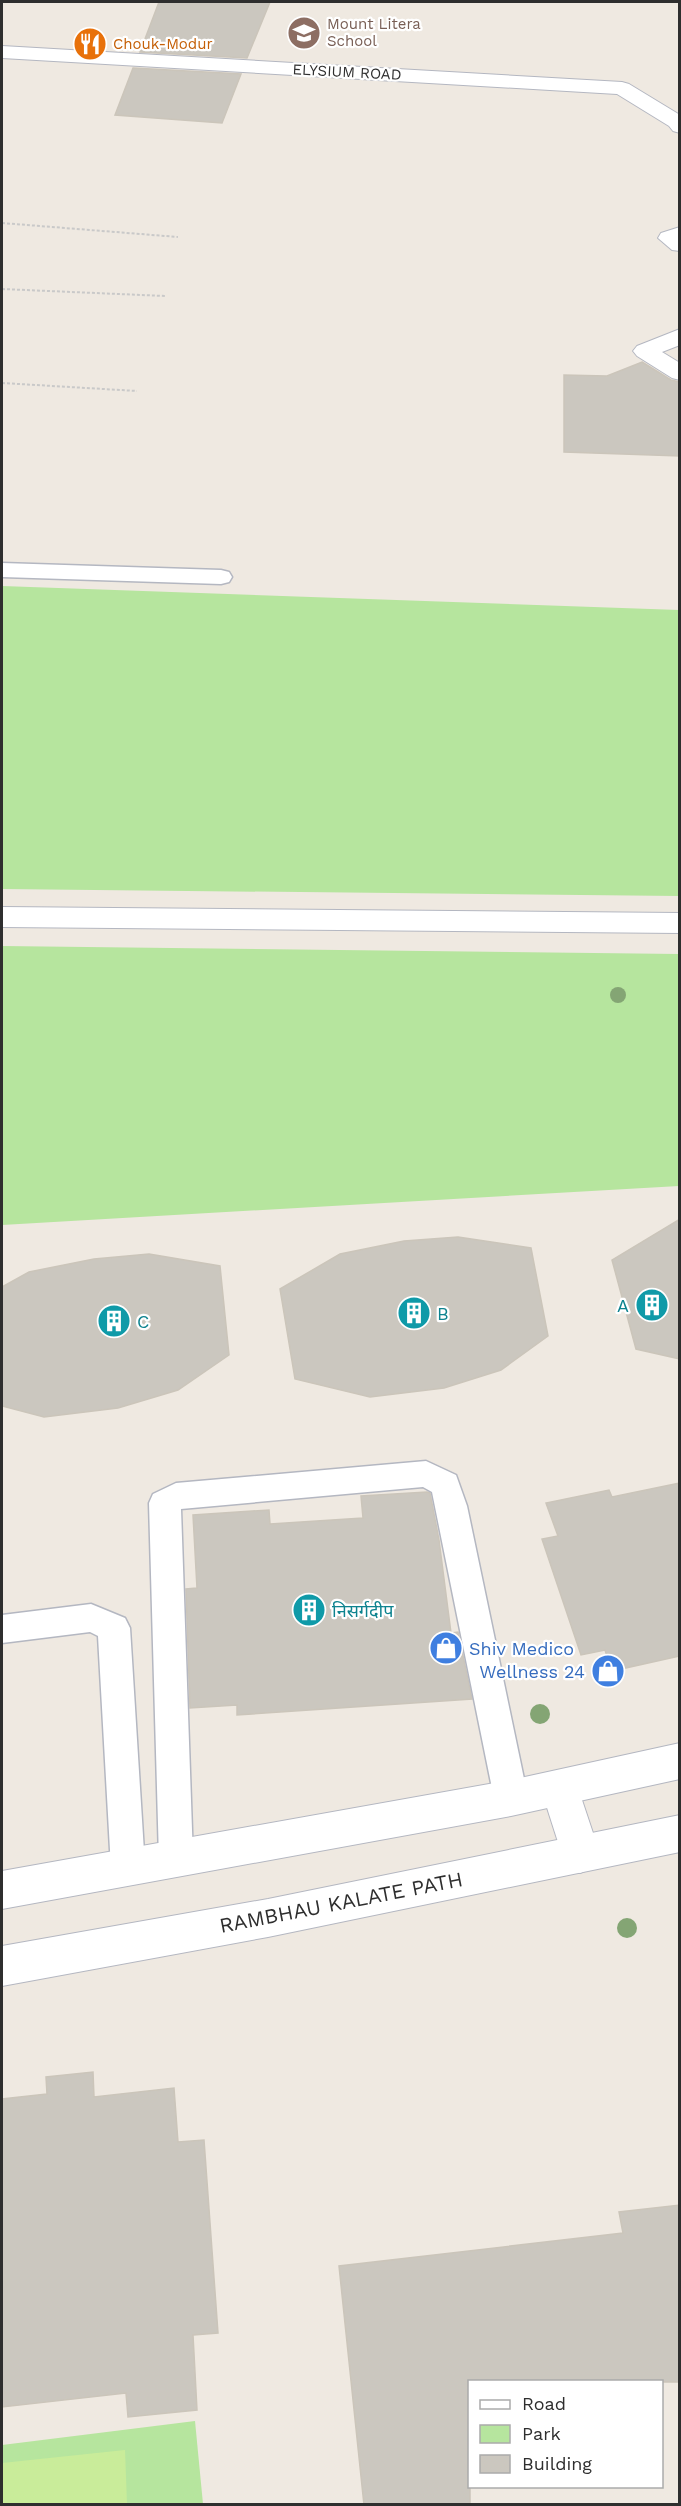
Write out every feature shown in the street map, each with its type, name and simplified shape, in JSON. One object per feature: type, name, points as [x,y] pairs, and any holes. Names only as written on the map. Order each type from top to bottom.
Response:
[{"type":"street","name":"ELYSIUM ROAD","points":[[2,52],[622,88],[676,122],[680,127]]},
{"type":"street","points":[[680,233],[669,237],[680,245]]},
{"type":"street","points":[[680,336],[645,351],[680,373]]},
{"type":"street","points":[[2,917],[680,923]]},
{"type":"street","points":[[2,1890],[560,1789],[680,1761]]},
{"type":"street","points":[[560,1789],[580,1854]]},
{"type":"street","name":"RAMBHAU KALATE PATH","points":[[2,1966],[268,1918],[680,1833]]},
{"type":"lane","points":[[2,570],[221,577]]},
{"type":"lane","points":[[176,1859],[164,1503],[176,1496],[426,1474],[445,1484],[452,1506],[512,1798]]},
{"type":"lane","points":[[2,1629],[91,1618],[114,1628],[128,1868]]},
{"type":"path","points":[[2,223],[178,237]]},
{"type":"path","points":[[2,289],[165,296]]},
{"type":"path","points":[[2,383],[137,392]]},
{"type":"green space","points":[[2,586],[679,610],[679,896],[2,889]]},
{"type":"green space","points":[[2,946],[679,954],[679,1186],[2,1225]]},
{"type":"green space","points":[[195,2421],[203,2504],[2,2504],[2,2445]]},
{"type":"green space","points":[[125,2450],[127,2504],[2,2504],[2,2463]]},
{"type":"building","points":[[159,2],[270,2],[247,58],[140,52]]},
{"type":"building","points":[[133,68],[241,74],[222,123],[115,115]]},
{"type":"building","points":[[642,362],[671,380],[680,382],[680,456],[564,452],[564,375],[607,376]]},
{"type":"building","name":"A","points":[[680,1219],[680,1359],[636,1349],[612,1260]]},
{"type":"building","name":"B","points":[[458,1237],[531,1248],[548,1336],[501,1370],[444,1388],[370,1397],[295,1379],[280,1289],[340,1254],[404,1241]]},
{"type":"building","name":"C","points":[[149,1254],[220,1266],[229,1355],[178,1390],[118,1408],[44,1417],[2,1406],[2,1287],[29,1272],[94,1259]]},
{"type":"building","points":[[680,1483],[680,1656],[612,1671],[605,1650],[581,1655],[542,1539],[558,1536],[546,1503],[609,1490],[612,1497]]},
{"type":"building","name":"निसर्गदीप","points":[[430,1493],[439,1540],[451,1633],[458,1632],[472,1699],[237,1715],[237,1705],[190,1708],[186,1589],[197,1588],[193,1515],[269,1510],[270,1524],[363,1518],[361,1496]]},
{"type":"building","points":[[93,2072],[94,2097],[174,2088],[178,2142],[204,2140],[218,2333],[193,2335],[197,2410],[128,2417],[126,2393],[2,2407],[2,2099],[47,2094],[46,2077]]},
{"type":"building","points":[[680,2205],[680,2382],[663,2382],[663,2380],[468,2380],[470,2505],[364,2505],[339,2266],[623,2233],[619,2212]]},
{"type":"place","name":"Mount Litera School","points":[[304,33]]},
{"type":"place","name":"Chouk-Modur","points":[[90,44]]},
{"type":"place","name":"A","points":[[652,1305]]},
{"type":"place","name":"B","points":[[414,1313]]},
{"type":"place","name":"C","points":[[114,1321]]},
{"type":"place","name":"निसर्गदीप","points":[[309,1610]]},
{"type":"place","name":"Shiv Medico","points":[[446,1648]]},
{"type":"place","name":"Wellness 24","points":[[608,1671]]}]
